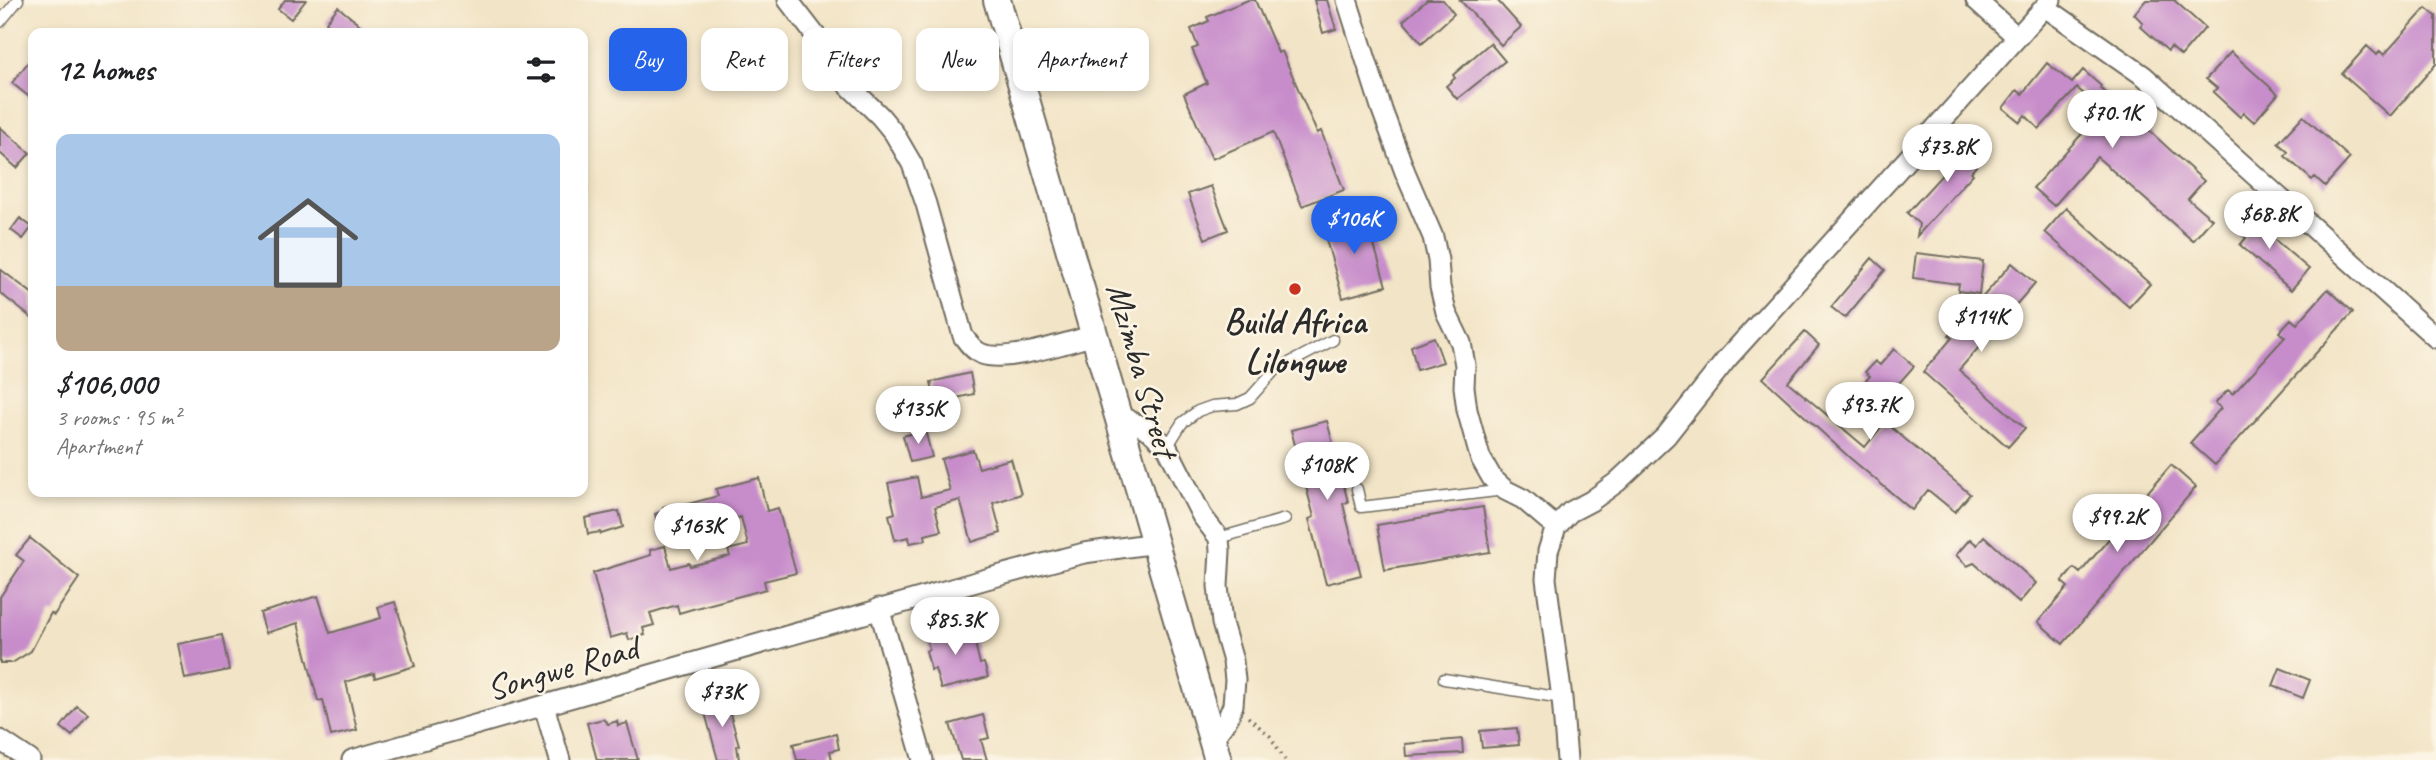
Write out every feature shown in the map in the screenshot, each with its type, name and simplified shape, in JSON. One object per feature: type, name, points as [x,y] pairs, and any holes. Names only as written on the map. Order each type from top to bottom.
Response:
[{"type":"main road","name":"Mzimba Street","points":[[997,0],[1215,750]]},
{"type":"street","points":[[788,0],[822,44],[842,79],[880,116],[894,133],[912,164],[963,336],[971,346],[981,354],[1008,356],[1095,335]]},
{"type":"street","points":[[1348,0],[1382,110],[1433,237],[1446,312],[1461,342],[1467,410],[1480,457],[1492,478],[1505,490],[1523,499],[1556,527]]},
{"type":"street","points":[[1976,0],[2017,37]]},
{"type":"street","points":[[1567,760],[1562,698],[1546,579],[1548,551],[1556,527],[1570,512],[1617,482],[1666,436],[1726,360],[2048,4],[2144,76],[2436,338]]},
{"type":"street","points":[[1118,415],[1149,430],[1167,447],[1202,516],[1219,538],[1218,586],[1222,622],[1233,661],[1233,705],[1215,750]]},
{"type":"street","name":"Songwe Road","points":[[352,760],[879,608],[1084,553],[1156,543]]},
{"type":"street","points":[[879,608],[923,760]]},
{"type":"street","points":[[544,706],[560,760]]},
{"type":"street","points":[[0,740],[30,760]]},
{"type":"lane","points":[[0,22],[18,0]]},
{"type":"lane","points":[[1167,447],[1182,423],[1198,411],[1212,405],[1237,404],[1250,398],[1274,371],[1333,340]]},
{"type":"lane","points":[[1357,489],[1361,507],[1505,490]]},
{"type":"lane","points":[[1219,538],[1286,519]]},
{"type":"lane","points":[[1444,679],[1562,698]]},
{"type":"path","points":[[1233,705],[1270,736],[1285,760]]},
{"type":"building","points":[[285,0],[306,0],[291,19],[278,9]]},
{"type":"building","points":[[1248,0],[1255,0],[1278,53],[1282,51],[1317,133],[1321,131],[1344,190],[1302,206],[1273,132],[1212,159],[1184,94],[1207,83],[1192,49],[1198,47],[1191,29],[1209,21],[1207,17]]},
{"type":"building","points":[[1314,0],[1327,0],[1336,29],[1323,33]]},
{"type":"building","points":[[1427,0],[1443,0],[1454,14],[1422,43],[1403,21]]},
{"type":"building","points":[[1460,0],[1497,0],[1521,27],[1501,45]]},
{"type":"building","points":[[2146,0],[2174,0],[2205,28],[2181,56],[2171,47],[2168,51],[2140,26],[2143,23],[2134,14]]},
{"type":"building","points":[[338,7],[364,28],[334,28],[326,22]]},
{"type":"building","points":[[2426,8],[2436,16],[2436,64],[2390,116],[2342,74],[2367,46],[2377,55],[2380,51],[2384,55]]},
{"type":"building","points":[[1490,43],[1505,61],[1457,99],[1446,86],[1455,78],[1453,75]]},
{"type":"building","points":[[2231,52],[2278,94],[2254,122],[2244,113],[2240,117],[2213,92],[2217,88],[2206,79]]},
{"type":"building","points":[[28,62],[28,96],[12,83]]},
{"type":"building","points":[[2047,63],[2072,83],[2083,70],[2101,86],[2100,88],[2133,114],[2139,108],[2148,117],[2142,124],[2204,181],[2188,199],[2212,219],[2193,241],[2097,157],[2054,206],[2033,188],[2100,114],[2096,111],[2099,107],[2077,88],[2039,129],[2025,115],[2020,122],[2003,108],[2017,90],[2022,94]]},
{"type":"building","points":[[2303,116],[2350,158],[2325,186],[2315,177],[2312,180],[2285,156],[2288,152],[2278,143]]},
{"type":"building","points":[[0,127],[28,151],[28,155],[17,168],[0,153]]},
{"type":"building","points":[[1963,136],[1985,156],[1971,172],[1973,174],[1917,236],[1919,224],[1907,213],[1962,153],[1954,146]]},
{"type":"building","points":[[1211,186],[1228,230],[1205,239],[1188,194]]},
{"type":"building","points":[[2066,208],[2150,284],[2129,307],[2045,232]]},
{"type":"building","points":[[2238,213],[2247,221],[2253,214],[2266,225],[2262,229],[2309,269],[2291,290],[2240,245],[2246,238],[2229,223]]},
{"type":"building","points":[[1365,214],[1386,286],[1343,298],[1322,226]]},
{"type":"building","points":[[20,218],[28,224],[28,232],[23,239],[11,230]]},
{"type":"building","points":[[1916,253],[1983,261],[1979,294],[1958,291],[1959,284],[1913,278]]},
{"type":"building","points":[[1872,258],[1885,270],[1845,318],[1831,307]]},
{"type":"building","points":[[2012,263],[2035,283],[1959,370],[2025,428],[2008,447],[1923,372],[1952,338],[1949,336]]},
{"type":"building","points":[[0,269],[28,290],[28,315],[0,293]]},
{"type":"building","points":[[2328,289],[2353,312],[2215,465],[2190,443],[2221,408],[2215,403],[2228,390],[2233,394],[2285,337],[2279,332],[2291,319],[2297,324]]},
{"type":"building","points":[[1805,332],[1819,345],[1788,382],[1865,447],[1885,422],[1970,494],[1955,512],[1928,490],[1912,510],[1850,458],[1763,378]]},
{"type":"building","points":[[1434,337],[1443,362],[1417,370],[1411,346]]},
{"type":"building","points":[[1894,349],[1914,366],[1879,406],[1859,388],[1870,376],[1865,372],[1875,361],[1880,365]]},
{"type":"building","points":[[970,373],[974,394],[935,403],[931,382]]},
{"type":"building","points":[[1327,421],[1348,502],[1343,504],[1361,575],[1326,584],[1309,519],[1314,517],[1291,430]]},
{"type":"building","points":[[925,430],[932,457],[910,462],[903,436]]},
{"type":"building","points":[[973,450],[979,468],[1011,459],[1021,494],[993,503],[1001,533],[972,542],[960,500],[935,507],[941,531],[925,535],[926,540],[910,543],[909,537],[895,540],[889,515],[895,513],[888,483],[917,477],[921,497],[950,490],[941,459]]},
{"type":"building","points":[[2171,465],[2196,487],[2063,644],[2038,622],[2068,587],[2062,582],[2074,568],[2080,573],[2129,515],[2123,510],[2135,496],[2141,500]]},
{"type":"building","points":[[759,478],[767,511],[778,508],[796,573],[764,581],[766,589],[679,613],[677,605],[650,613],[654,625],[643,628],[645,635],[629,640],[627,633],[610,638],[593,573],[651,555],[650,550],[665,546],[671,568],[730,556],[728,550],[748,545],[741,517],[714,524],[713,520],[661,537],[655,514],[664,511],[663,507],[676,504],[677,507],[718,496],[716,489]]},
{"type":"building","points":[[1483,507],[1490,552],[1385,570],[1377,525]]},
{"type":"building","points":[[619,511],[623,527],[601,534],[588,534],[585,518]]},
{"type":"building","points":[[1984,536],[2036,583],[2019,603],[1974,563],[1967,566],[1956,555],[1970,539],[1977,545]]},
{"type":"building","points":[[30,538],[79,578],[54,615],[51,613],[31,651],[12,663],[0,663],[0,597],[24,561],[16,555]]},
{"type":"building","points":[[318,596],[330,633],[381,618],[378,607],[395,602],[415,666],[375,678],[374,673],[346,682],[357,730],[331,736],[323,700],[318,701],[298,623],[266,633],[260,613]]},
{"type":"building","points":[[966,624],[968,632],[972,631],[980,664],[984,663],[988,677],[941,689],[935,669],[931,670],[926,637]]},
{"type":"building","points":[[222,635],[229,670],[185,679],[178,644]]},
{"type":"building","points":[[2280,668],[2310,680],[2303,698],[2273,686]]},
{"type":"building","points":[[725,696],[739,745],[739,760],[718,760],[702,702]]},
{"type":"building","points":[[77,706],[88,714],[72,736],[61,727]]},
{"type":"building","points":[[983,715],[989,738],[981,740],[987,760],[961,760],[950,724]]},
{"type":"building","points":[[603,719],[608,724],[617,721],[618,726],[627,723],[638,760],[597,760],[587,723]]},
{"type":"building","points":[[1517,728],[1519,745],[1482,748],[1480,731]]},
{"type":"building","points":[[836,734],[839,749],[830,751],[832,760],[797,760],[793,744]]},
{"type":"building","points":[[1462,739],[1463,753],[1406,756],[1405,744]]},
{"type":"place","name":"Build Africa Lilongwe","points":[[1295,289]]}]
